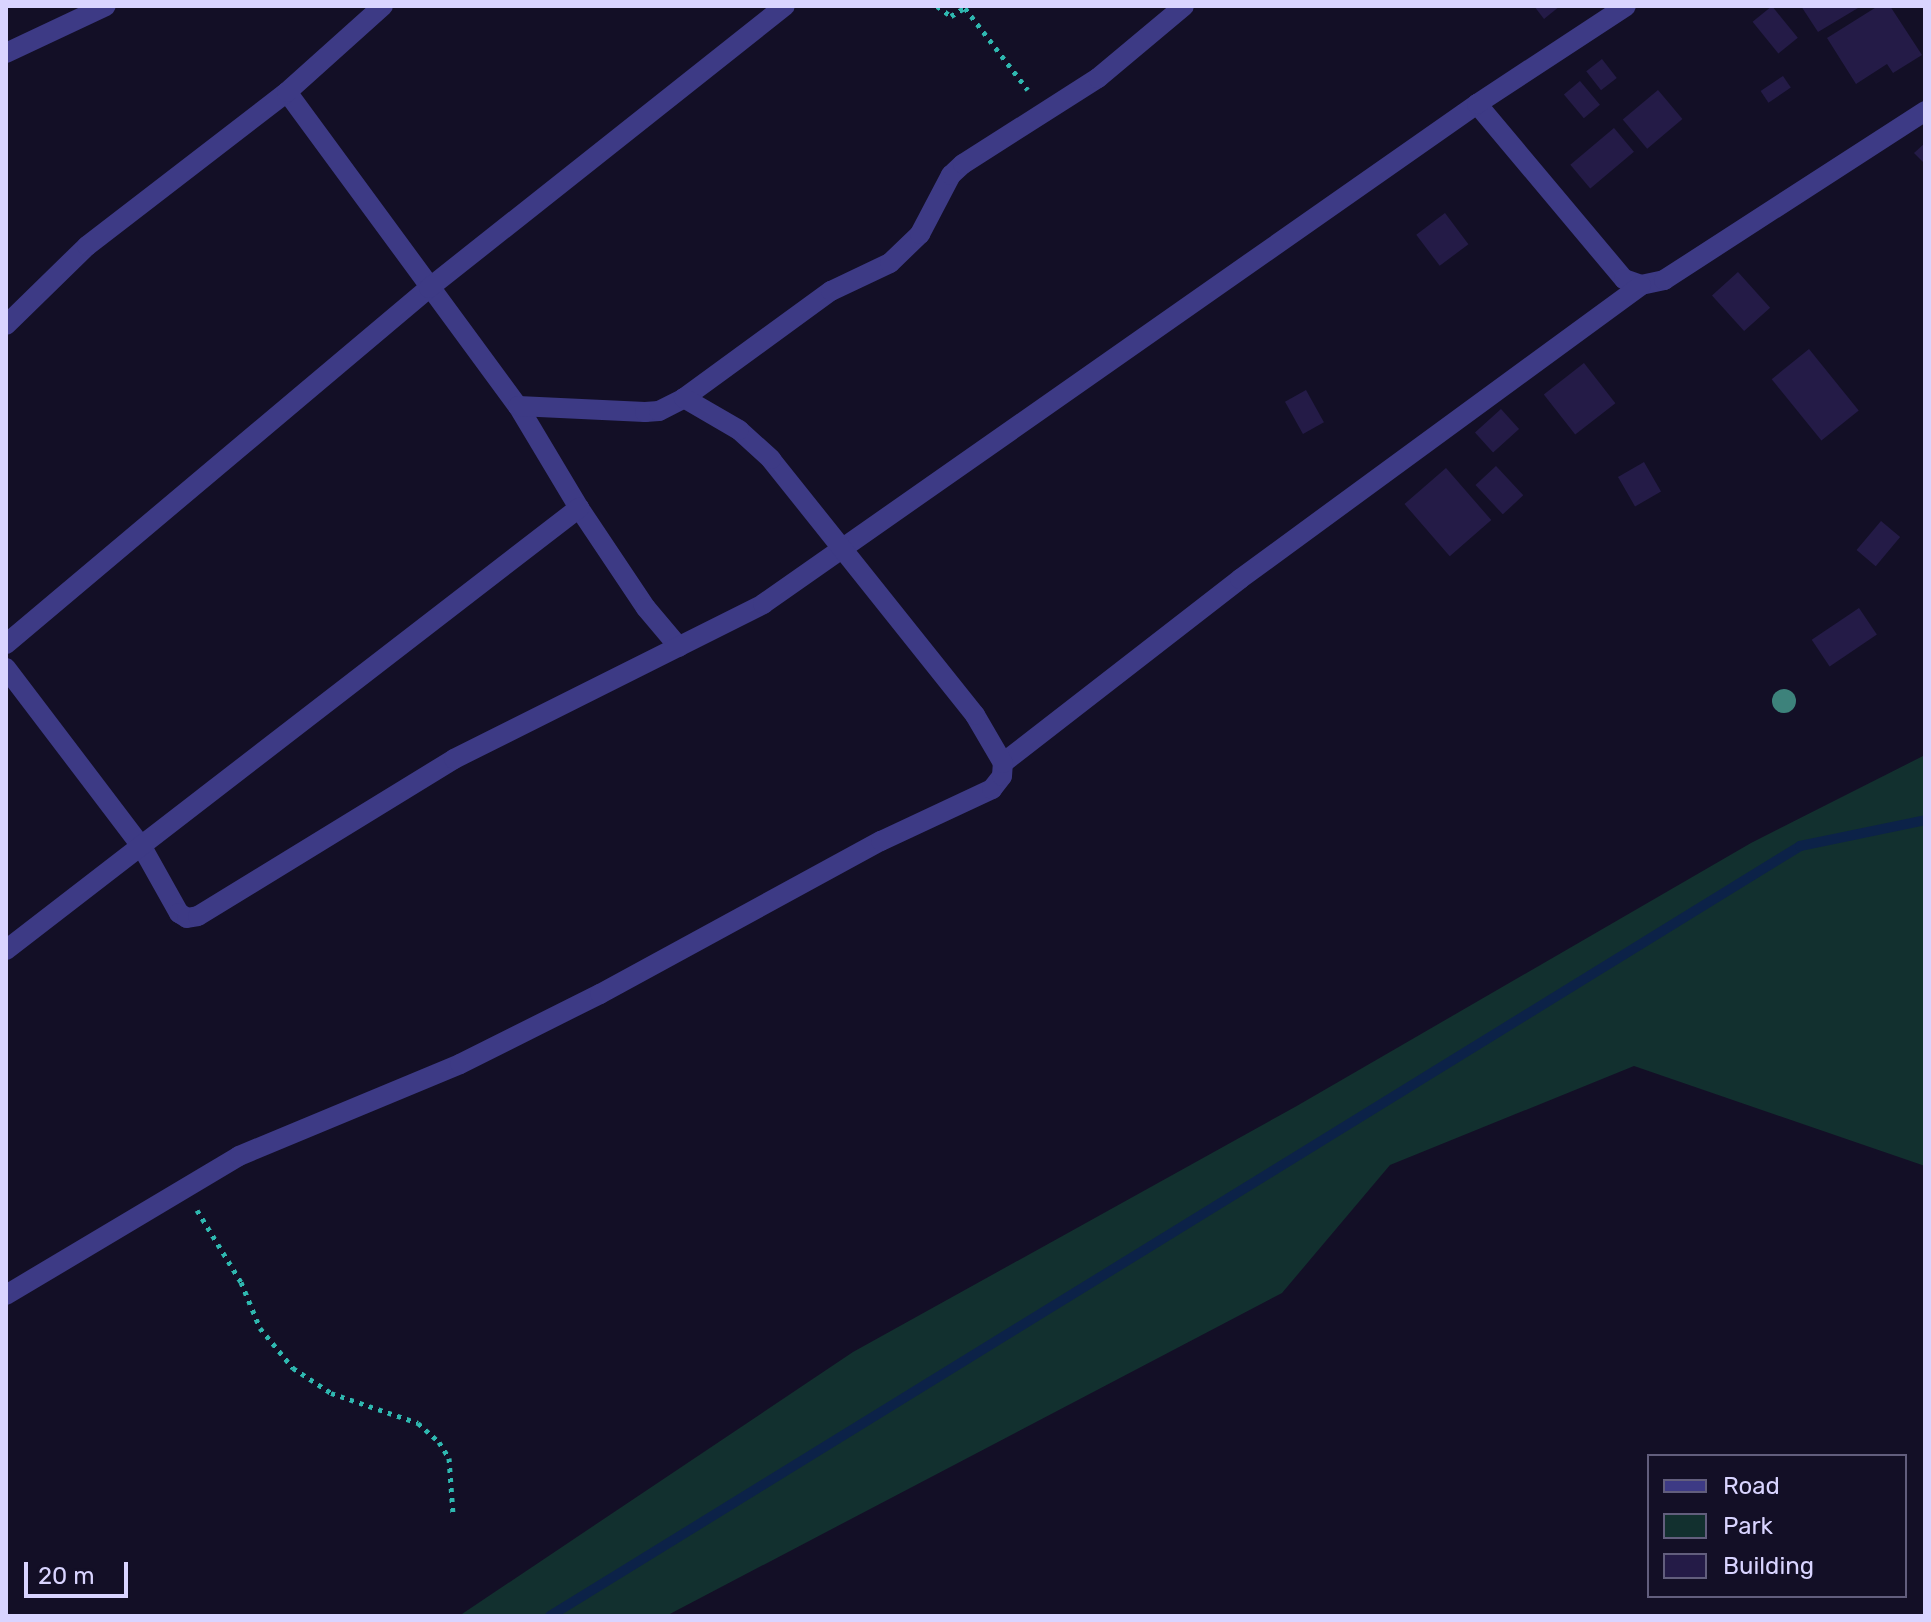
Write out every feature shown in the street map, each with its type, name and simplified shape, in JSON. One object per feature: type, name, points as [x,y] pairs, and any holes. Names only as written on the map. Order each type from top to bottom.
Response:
[{"type":"street","points":[[6,53],[106,6]]},
{"type":"street","points":[[6,325],[87,246],[287,92],[383,6]]},
{"type":"street","points":[[6,644],[429,288],[785,6]]},
{"type":"street","points":[[518,406],[645,412],[659,411],[684,398],[831,291],[890,263],[920,234],[951,175],[963,164],[1046,114],[1098,78],[1184,6]]},
{"type":"street","points":[[6,668],[142,847],[179,913],[187,918],[198,916],[454,759],[763,604],[840,547],[1477,104],[1626,6]]},
{"type":"street","points":[[287,92],[518,406],[579,508],[646,608],[679,647]]},
{"type":"street","points":[[1477,104],[1624,279],[1641,285]]},
{"type":"street","points":[[1003,763],[1240,579],[1641,285],[1664,280],[1925,111]]},
{"type":"street","points":[[6,1295],[261,1145],[460,1064],[600,994],[881,841],[992,789],[1002,776],[1003,763],[975,715],[771,459],[739,430],[684,398]]},
{"type":"street","points":[[6,950],[579,508]]},
{"type":"path","points":[[937,6],[951,16],[966,7],[1046,114]]},
{"type":"path","points":[[184,1189],[241,1282],[260,1328],[293,1368],[331,1393],[418,1423],[439,1442],[449,1458],[453,1514]]},
{"type":"green space","points":[[1925,755],[1925,1166],[1634,1066],[1390,1165],[1282,1293],[666,1616],[459,1616],[853,1352],[1295,1107],[1751,843]]},
{"type":"building","points":[[1534,6],[1560,6],[1544,19]]},
{"type":"building","points":[[1772,6],[1798,38],[1778,54],[1753,22]]},
{"type":"building","points":[[1801,6],[1856,6],[1858,8],[1818,32]]},
{"type":"building","points":[[1878,6],[1890,6],[1922,55],[1893,73],[1887,64],[1856,84],[1827,38]]},
{"type":"building","points":[[1602,59],[1617,78],[1601,90],[1586,71]]},
{"type":"building","points":[[1783,76],[1791,88],[1768,103],[1761,91]]},
{"type":"building","points":[[1580,81],[1600,105],[1584,118],[1564,94]]},
{"type":"building","points":[[1658,90],[1682,119],[1647,149],[1623,120]]},
{"type":"building","points":[[1614,128],[1634,152],[1590,188],[1570,165]]},
{"type":"building","points":[[1925,143],[1925,164],[1914,153]]},
{"type":"building","points":[[1445,213],[1468,244],[1440,266],[1416,235]]},
{"type":"building","points":[[1738,272],[1770,308],[1744,331],[1712,295]]},
{"type":"building","points":[[1809,349],[1859,410],[1821,441],[1772,379]]},
{"type":"building","points":[[1584,363],[1615,403],[1575,435],[1544,394]]},
{"type":"building","points":[[1306,390],[1324,422],[1303,434],[1285,402]]},
{"type":"building","points":[[1501,409],[1519,429],[1493,452],[1475,432]]},
{"type":"building","points":[[1644,462],[1661,491],[1635,506],[1618,477]]},
{"type":"building","points":[[1496,466],[1523,495],[1503,514],[1476,485]]},
{"type":"building","points":[[1446,468],[1491,520],[1450,556],[1404,504]]},
{"type":"building","points":[[1881,521],[1900,537],[1876,566],[1857,550]]},
{"type":"building","points":[[1859,608],[1877,635],[1830,666],[1812,640]]},
{"type":"waterway","points":[[550,1616],[1800,846],[1925,820]]}]
